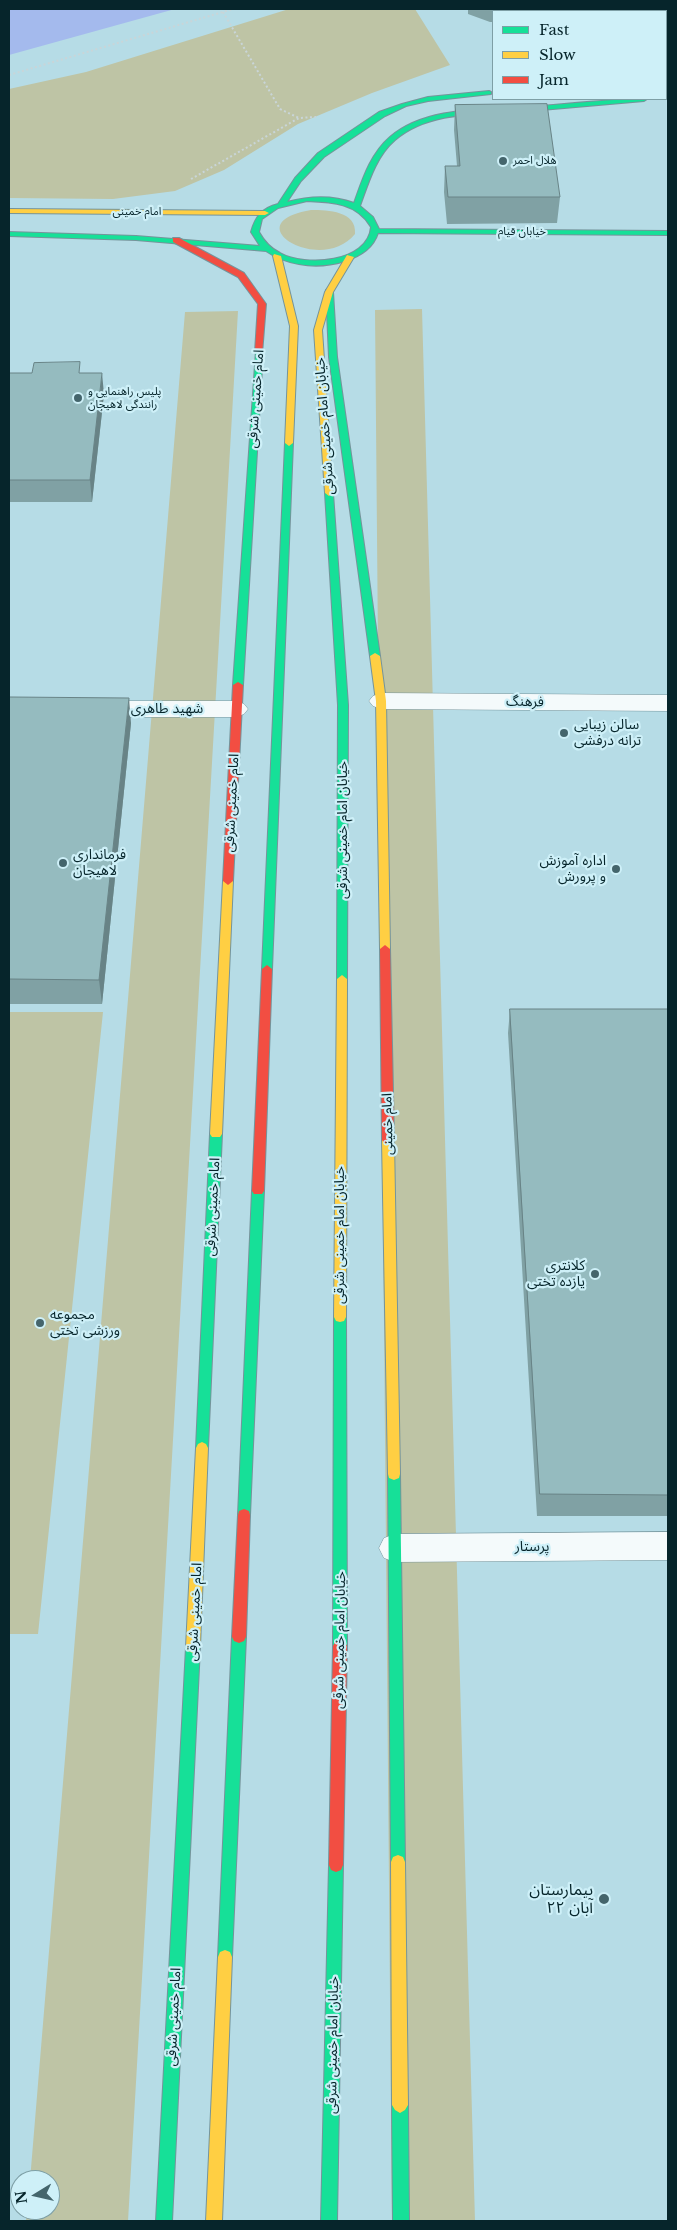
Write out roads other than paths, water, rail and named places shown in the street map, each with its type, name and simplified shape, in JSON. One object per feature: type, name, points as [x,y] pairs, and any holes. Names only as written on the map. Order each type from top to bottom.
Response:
[{"type":"main road","points":[[282,204],[298,180],[322,155],[363,128],[365,124],[393,108],[418,101],[449,96],[492,92]]},
{"type":"main road","points":[[356,207],[374,164],[392,138],[409,127],[425,121],[465,114],[632,100]]},
{"type":"main road","points":[[320,199],[345,203],[356,207],[367,214],[374,222],[376,231],[373,241],[364,250],[350,257],[333,262],[294,261],[277,256],[264,249],[255,237],[255,224],[265,213],[282,204],[320,199]]},
{"type":"main road","name":"امام خمینی","points":[[9,211],[265,213]]},
{"type":"main road","name":"خیابان قیام","points":[[376,231],[668,233]]},
{"type":"main road","name":"امام خمینی","points":[[9,234],[98,235],[176,240],[264,249]]},
{"type":"main road","name":"امام خمینی شرقی","points":[[164,2221],[236,709],[262,304],[241,275],[176,240]]},
{"type":"main road","name":"خیابان امام خمینی شرقی","points":[[214,2221],[294,326],[277,256]]},
{"type":"main road","name":"خیابان امام خمینی شرقی","points":[[330,2221],[341,1575],[340,1258],[343,705],[318,330],[329,292],[350,257]]},
{"type":"main road","points":[[329,292],[333,356],[381,701]]},
{"type":"main road","name":"امام خمینی","points":[[381,701],[395,1548]]},
{"type":"main road","points":[[395,1548],[401,2221]]},
{"type":"street","name":"فرهنگ","points":[[381,701],[668,703]]},
{"type":"street","name":"شهید طاهری","points":[[68,709],[236,709]]},
{"type":"street","name":"پرستار","points":[[395,1548],[668,1546]]},
{"type":"water","points":[[9,9],[175,9],[9,55]]},
{"type":"place","name":"هلال احمر","points":[[503,161]]},
{"type":"place","name":"پلیس راهنمایی و رانندگی لاهیجان","points":[[78,398]]},
{"type":"place","name":"سالن زیبایی ترانه درفشی","points":[[564,733]]},
{"type":"place","name":"فرمانداری لاهیجان","points":[[63,863]]},
{"type":"place","name":"اداره آموزش و پرورش","points":[[616,869]]},
{"type":"place","name":"کلانتری یازده تختی","points":[[595,1274]]},
{"type":"place","name":"مجموعه ورزشی تختی","points":[[40,1323]]},
{"type":"place","name":"بیمارستان ۲۲ آبان","points":[[604,1899]]}]
